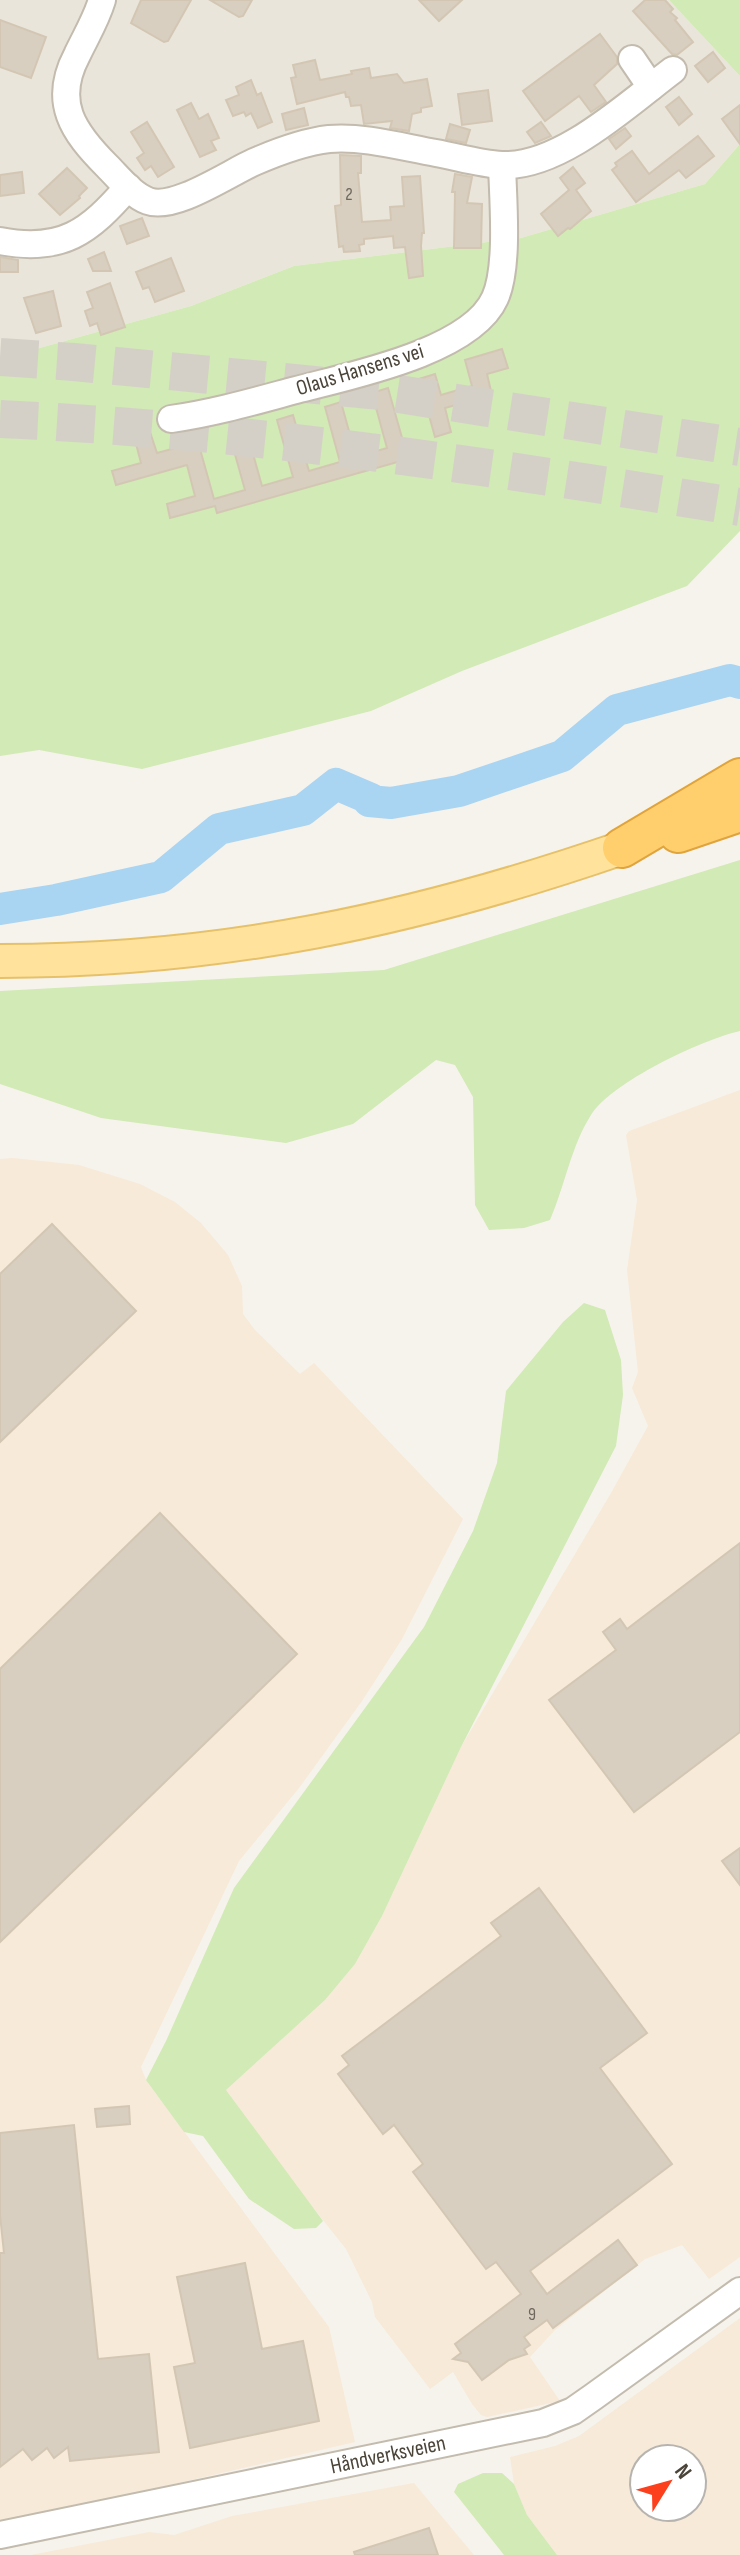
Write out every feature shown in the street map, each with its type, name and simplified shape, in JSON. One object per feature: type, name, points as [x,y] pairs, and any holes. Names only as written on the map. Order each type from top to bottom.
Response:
[{"type":"highway","points":[[622,848],[740,778]]},
{"type":"highway","points":[[622,848],[697,828],[740,812]]},
{"type":"main road","points":[[0,961],[137,957],[311,934],[423,909],[622,848]]},
{"type":"street","points":[[102,0],[94,23],[68,73],[66,105],[70,120],[81,138],[128,187],[150,202],[171,201],[283,151],[331,139],[388,145],[502,165],[527,163],[554,153],[590,132],[673,70]]},
{"type":"street","points":[[632,59],[651,87]]},
{"type":"street","name":"Olaus Hansens vei","points":[[171,419],[204,414],[365,371],[432,349],[469,328],[488,310],[500,284],[502,165]]},
{"type":"street","points":[[0,241],[21,246],[51,244],[71,238],[101,218],[128,187]]},
{"type":"street","name":"Håndverksveien","points":[[0,2535],[543,2423],[583,2404],[740,2291]]},
{"type":"shaded area","points":[[0,0],[669,0],[740,76],[740,144],[705,184],[521,238],[294,266],[191,306],[0,359]]},
{"type":"shaded area","points":[[740,1090],[740,2257],[709,2279],[682,2245],[645,2259],[555,2330],[530,2357],[560,2401],[487,2417],[481,2415],[472,2404],[453,2372],[430,2389],[375,2317],[372,2302],[346,2249],[226,2090],[325,2000],[355,1964],[382,1916],[461,1747],[648,1426],[632,1388],[638,1372],[627,1270],[637,1200],[626,1135],[629,1131]]},
{"type":"shaded area","points":[[0,1159],[79,1165],[140,1184],[175,1202],[201,1223],[228,1255],[242,1286],[243,1314],[255,1330],[300,1374],[314,1363],[463,1519],[402,1639],[362,1701],[299,1788],[239,1861],[141,2067],[146,2080],[329,2327],[355,2442],[36,2516],[0,2520]]},
{"type":"shaded area","points":[[740,2318],[740,2555],[557,2555],[527,2515],[514,2484],[510,2457],[555,2446],[579,2436]]},
{"type":"shaded area","points":[[414,2483],[474,2555],[31,2555],[149,2532],[174,2535],[232,2516]]},
{"type":"green space","points":[[669,0],[740,0],[740,76]]},
{"type":"green space","points":[[740,144],[740,531],[687,586],[462,671],[371,711],[142,769],[39,750],[0,756],[0,359],[191,306],[294,266],[521,238],[705,184]]},
{"type":"green space","points":[[740,860],[740,1031],[703,1043],[659,1064],[602,1102],[578,1140],[550,1220],[524,1228],[489,1230],[475,1205],[473,1097],[455,1065],[436,1060],[353,1124],[286,1143],[101,1118],[0,1084],[0,991],[384,970]]},
{"type":"green space","points":[[584,1303],[605,1310],[621,1360],[623,1395],[616,1446],[461,1747],[382,1916],[355,1964],[325,2000],[226,2090],[323,2221],[316,2228],[294,2229],[249,2199],[203,2136],[184,2132],[146,2080],[234,1888],[424,1627],[473,1531],[497,1463],[506,1391],[563,1322]]},
{"type":"green space","points":[[483,2473],[502,2473],[514,2484],[527,2515],[557,2555],[504,2555],[454,2492],[458,2484]]},
{"type":"building","points":[[141,0],[191,0],[168,41],[164,42],[131,23]]},
{"type":"building","points":[[210,0],[252,0],[243,16],[239,17]]},
{"type":"building","points":[[419,0],[462,0],[439,21]]},
{"type":"building","points":[[645,0],[665,0],[673,9],[670,12],[677,18],[675,20],[693,42],[677,55],[672,54],[633,11]]},
{"type":"building","points":[[0,20],[46,37],[31,78],[0,67]]},
{"type":"building","points":[[600,34],[617,57],[617,64],[594,85],[606,102],[591,112],[579,96],[545,121],[523,91]]},
{"type":"building","points":[[713,52],[725,68],[708,82],[695,66]]},
{"type":"building","points":[[315,60],[320,80],[369,68],[371,78],[397,74],[404,83],[427,79],[432,106],[412,114],[409,131],[390,128],[392,121],[364,124],[361,105],[351,106],[345,92],[297,104],[291,78],[296,77],[293,65]]},
{"type":"building","points":[[251,80],[257,95],[261,93],[272,122],[258,128],[251,113],[233,116],[226,100],[239,95],[236,87]]},
{"type":"building","points":[[488,90],[492,121],[462,125],[458,94]]},
{"type":"building","points":[[679,97],[692,114],[679,125],[666,107]]},
{"type":"building","points":[[191,103],[199,119],[208,114],[219,138],[211,141],[216,150],[200,157],[177,110]]},
{"type":"building","points":[[740,105],[740,144],[722,119]]},
{"type":"building","points":[[304,108],[308,125],[286,130],[282,114]]},
{"type":"building","points":[[147,122],[174,167],[158,177],[151,166],[145,170],[137,158],[144,153],[131,132]]},
{"type":"building","points":[[541,122],[551,136],[535,143],[527,132]]},
{"type":"building","points":[[450,124],[470,130],[466,143],[446,139]]},
{"type":"building","points":[[625,128],[631,136],[616,149],[609,139]]},
{"type":"building","points":[[698,136],[714,156],[686,178],[679,170],[636,202],[612,170],[617,166],[615,163],[632,151],[649,174]]},
{"type":"building","points":[[340,155],[361,156],[361,173],[358,173],[362,222],[391,220],[390,207],[404,206],[402,177],[420,176],[423,276],[409,278],[405,247],[394,248],[393,236],[364,239],[364,244],[359,245],[360,251],[344,252],[343,246],[339,247],[335,206],[341,205]]},
{"type":"building","points":[[573,167],[585,183],[576,190],[591,211],[558,236],[541,214],[569,190],[560,178]]},
{"type":"building","points":[[67,168],[87,188],[60,215],[39,194]]},
{"type":"building","points":[[22,172],[24,193],[0,196],[0,175]]},
{"type":"building","points":[[455,174],[472,177],[467,203],[482,204],[481,248],[454,248],[455,192],[452,192]]},
{"type":"building","points":[[142,218],[149,236],[127,244],[120,226]]},
{"type":"building","points":[[104,252],[111,271],[93,271],[88,259]]},
{"type":"building","points":[[0,257],[18,260],[18,272],[0,272]]},
{"type":"building","points":[[171,258],[184,291],[155,302],[149,287],[143,289],[136,272]]},
{"type":"building","points":[[110,283],[125,327],[101,335],[97,323],[90,326],[85,311],[93,308],[87,292]]},
{"type":"building","points":[[53,291],[61,326],[36,333],[24,298]]},
{"type":"building","points":[[502,349],[508,368],[487,374],[492,395],[445,408],[451,432],[435,437],[419,379],[435,374],[441,395],[472,386],[465,360]]},
{"type":"building","points":[[388,388],[408,459],[217,513],[215,506],[170,518],[167,504],[195,496],[187,465],[116,485],[112,471],[141,463],[134,436],[150,432],[157,453],[198,442],[214,499],[245,490],[229,433],[246,429],[262,486],[293,477],[277,420],[293,415],[309,471],[340,462],[325,407],[341,402],[356,457],[387,448],[372,393]]},
{"type":"building","points":[[52,1224],[136,1311],[0,1442],[0,1274]]},
{"type":"building","points":[[160,1513],[297,1654],[0,1942],[0,1669]]},
{"type":"building","points":[[740,1543],[740,1732],[634,1812],[549,1700],[616,1650],[603,1632],[620,1619],[627,1629]]},
{"type":"building","points":[[740,1848],[740,1885],[722,1861]]},
{"type":"building","points":[[539,1888],[647,2033],[600,2068],[672,2164],[530,2271],[547,2294],[618,2240],[637,2265],[553,2328],[547,2320],[524,2337],[530,2345],[524,2349],[527,2354],[509,2360],[482,2380],[468,2362],[453,2359],[461,2353],[455,2344],[521,2294],[496,2262],[486,2269],[413,2172],[423,2164],[394,2125],[383,2134],[338,2074],[349,2065],[342,2056],[501,1936],[491,1923]]},
{"type":"building","points":[[129,2106],[130,2124],[97,2127],[95,2109]]},
{"type":"building","points":[[74,2125],[98,2359],[149,2354],[159,2452],[70,2461],[68,2447],[54,2458],[47,2448],[32,2460],[23,2449],[0,2467],[0,2253],[4,2253],[0,2215],[0,2133]]},
{"type":"building","points":[[245,2263],[262,2349],[303,2341],[319,2421],[190,2448],[174,2367],[195,2363],[177,2277]]},
{"type":"building","points":[[429,2528],[438,2555],[355,2555],[354,2552]]},
{"type":"waterway","points":[[0,909],[161,877],[219,829],[303,810],[336,784],[371,799],[369,801],[391,803],[459,791],[562,756],[617,710],[730,680],[740,683]]},
{"type":"tunnel","points":[[0,357],[379,391],[740,447]]},
{"type":"tunnel","points":[[0,419],[186,432],[372,452],[740,507]]}]
